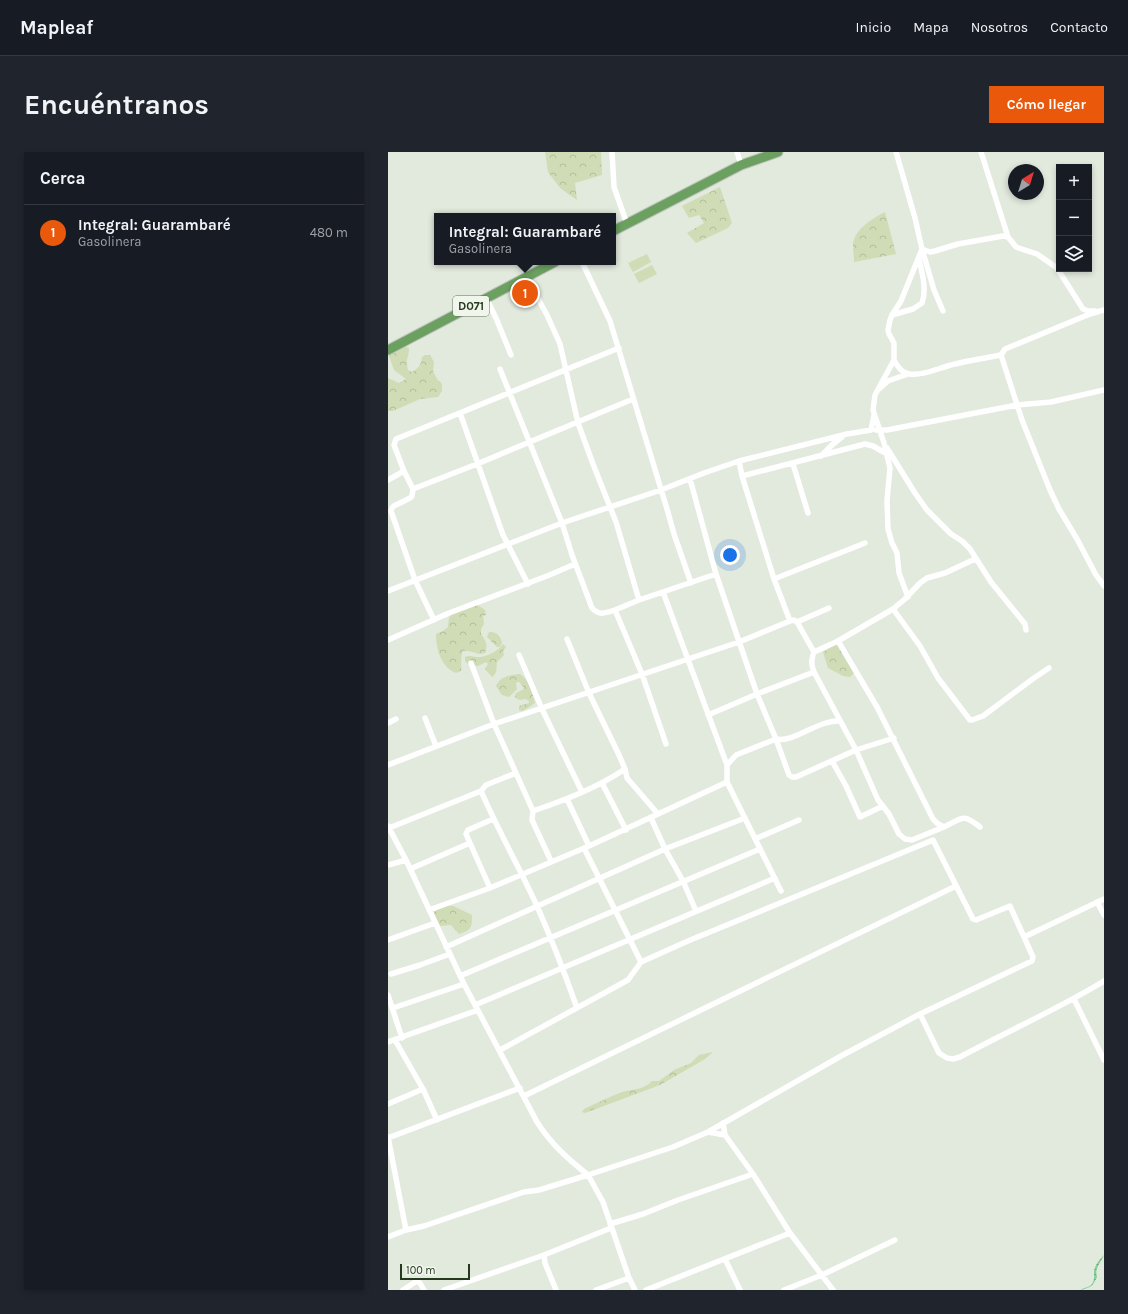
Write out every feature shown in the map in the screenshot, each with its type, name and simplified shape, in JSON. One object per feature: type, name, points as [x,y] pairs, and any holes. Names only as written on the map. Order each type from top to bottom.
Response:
[{"type":"main road","points":[[616,230],[741,165],[778,152]]},
{"type":"main road","name":"D071","points":[[388,350],[549,265]]},
{"type":"street","points":[[612,152],[615,192],[627,224]]},
{"type":"street","points":[[737,152],[741,165]]},
{"type":"street","points":[[896,152],[922,250],[934,290],[943,311]]},
{"type":"street","points":[[981,152],[1008,237],[1016,247],[1037,254],[1057,268],[1083,309],[1088,311],[1104,311]]},
{"type":"street","points":[[922,250],[935,252],[958,244],[998,236],[1008,237]]},
{"type":"street","points":[[908,374],[896,365],[894,360],[894,343],[888,330],[892,315],[902,301],[922,250]]},
{"type":"street","points":[[892,315],[912,309],[922,303],[924,283],[919,259]]},
{"type":"street","points":[[583,265],[610,321],[672,528],[691,583]]},
{"type":"street","points":[[526,277],[547,315],[560,344],[578,423],[616,522],[638,600]]},
{"type":"street","points":[[486,298],[511,355]]},
{"type":"street","points":[[877,390],[888,381],[908,374],[922,373],[955,364],[1001,355],[1005,349],[1090,314],[1104,311]]},
{"type":"street","points":[[434,620],[415,580],[389,512],[394,506],[410,498],[412,496],[413,489],[394,445],[396,438],[619,348]]},
{"type":"street","points":[[1001,355],[1022,420],[1050,490],[1059,509],[1078,539],[1096,575],[1104,586]]},
{"type":"street","points":[[894,360],[877,390],[873,403],[874,415],[884,443],[890,468],[887,501],[888,529],[897,553],[899,573],[908,597]]},
{"type":"street","points":[[500,369],[562,523],[575,564],[592,608],[595,612],[600,614],[615,610],[638,600],[716,574]]},
{"type":"street","points":[[388,591],[562,523],[609,506],[661,490],[739,461],[847,434],[871,430],[887,430],[1017,406],[1050,402],[1104,390]]},
{"type":"street","points":[[413,489],[478,464],[633,399]]},
{"type":"street","points":[[460,413],[496,515],[508,545],[528,584]]},
{"type":"street","points":[[871,430],[874,415]]},
{"type":"street","points":[[820,457],[832,444],[847,434]]},
{"type":"street","points":[[884,443],[927,510],[951,534],[962,541],[970,549],[991,582],[1025,624],[1026,630]]},
{"type":"street","points":[[742,476],[820,457],[865,444],[873,446],[894,458]]},
{"type":"street","points":[[739,461],[742,476],[774,579],[790,621]]},
{"type":"street","points":[[793,464],[808,513]]},
{"type":"street","points":[[388,480],[404,471]]},
{"type":"street","points":[[690,479],[716,574],[757,694],[789,775],[796,777],[856,750],[894,738]]},
{"type":"street","points":[[774,579],[865,543]]},
{"type":"street","points":[[814,652],[838,641],[893,609],[908,597],[920,582],[976,559]]},
{"type":"street","points":[[388,640],[434,620],[528,584],[575,564]]},
{"type":"street","points":[[663,592],[727,765],[727,782],[781,890]]},
{"type":"street","points":[[388,765],[494,724],[739,642],[790,621],[794,620],[797,622],[829,608]]},
{"type":"street","points":[[893,609],[920,646],[938,678],[970,720],[982,716],[1049,668]]},
{"type":"street","points":[[615,610],[642,674],[666,744]]},
{"type":"street","points":[[797,622],[814,652],[811,664],[814,672],[839,721],[856,750],[878,800],[889,814],[900,834],[905,839],[912,840],[964,818],[970,819],[980,827]]},
{"type":"street","points":[[567,639],[589,693],[625,769],[627,778],[658,814]]},
{"type":"street","points":[[838,641],[894,738],[934,819],[938,824],[944,827]]},
{"type":"street","points":[[519,655],[542,709],[582,792]]},
{"type":"street","points":[[471,663],[494,724],[533,811],[532,820],[551,861]]},
{"type":"street","points":[[708,715],[814,672]]},
{"type":"street","points":[[425,718],[436,746]]},
{"type":"street","points":[[388,723],[396,719]]},
{"type":"street","points":[[723,754],[736,755],[776,739],[794,736],[829,721],[839,721]]},
{"type":"street","points":[[727,765],[736,755]]},
{"type":"street","points":[[832,761],[846,786],[860,817],[883,806]]},
{"type":"street","points":[[533,811],[567,799],[602,783],[625,769]]},
{"type":"street","points":[[516,773],[486,785],[481,791],[389,827],[476,1008],[542,1130],[561,1153],[588,1175],[603,1202],[629,1278],[635,1290]]},
{"type":"street","points":[[429,910],[490,888],[587,847],[727,782]]},
{"type":"street","points":[[602,783],[626,830]]},
{"type":"street","points":[[481,791],[550,937],[577,1008]]},
{"type":"street","points":[[567,799],[599,878],[641,962]]},
{"type":"street","points":[[651,818],[665,849],[683,881],[696,911]]},
{"type":"street","points":[[446,947],[665,849],[745,818]]},
{"type":"street","points":[[490,888],[466,834],[468,830],[493,819]]},
{"type":"street","points":[[755,839],[799,820]]},
{"type":"street","points":[[388,1237],[524,1192],[539,1190],[588,1175],[673,1147],[708,1132],[841,1056],[920,1014],[1032,961],[1033,954],[1010,906],[974,920],[930,832]]},
{"type":"street","points":[[500,1050],[628,980],[641,962],[695,938],[934,840]]},
{"type":"street","points":[[410,869],[470,844]]},
{"type":"street","points":[[460,976],[615,909],[760,849]]},
{"type":"street","points":[[388,866],[406,860]]},
{"type":"street","points":[[388,1042],[402,1038],[476,1008],[696,911],[775,878]]},
{"type":"street","points":[[524,1096],[956,886]]},
{"type":"street","points":[[1024,937],[1104,899]]},
{"type":"street","points":[[1097,902],[1104,915]]},
{"type":"street","points":[[388,940],[435,924]]},
{"type":"street","points":[[391,974],[450,954]]},
{"type":"street","points":[[920,1014],[939,1054],[946,1058],[953,1059],[960,1057],[1074,999],[1104,981]]},
{"type":"street","points":[[393,1008],[464,984]]},
{"type":"street","points":[[388,995],[402,1038]]},
{"type":"street","points":[[1074,999],[1104,1060]]},
{"type":"street","points":[[395,1040],[423,1089],[437,1120]]},
{"type":"street","points":[[406,1230],[391,1167],[388,1138],[520,1088]]},
{"type":"street","points":[[388,1104],[423,1089]]},
{"type":"street","points":[[723,1123],[725,1135],[753,1174],[790,1233],[833,1290]]},
{"type":"street","points":[[708,1132],[725,1135]]},
{"type":"street","points":[[444,1290],[544,1255],[611,1226],[753,1174]]},
{"type":"street","points":[[646,1290],[790,1233]]},
{"type":"street","points":[[784,1290],[822,1275],[895,1240]]},
{"type":"street","points":[[544,1255],[545,1263],[556,1290]]},
{"type":"street","points":[[725,1259],[740,1290]]},
{"type":"street","points":[[596,1290],[629,1278]]},
{"type":"street","points":[[403,1290],[416,1281],[420,1283],[424,1290]]},
{"type":"green space","points":[[545,152],[601,152],[602,175],[575,183],[577,200],[560,188],[548,172]]},
{"type":"green space","points":[[720,187],[732,223],[728,228],[696,243],[687,233],[704,223],[699,215],[689,218],[682,206]]},
{"type":"green space","points":[[885,212],[896,254],[854,262],[853,246],[856,235],[869,222]]},
{"type":"green space","points":[[647,254],[651,262],[633,272],[628,263]]},
{"type":"green space","points":[[652,265],[657,274],[639,283],[634,274]]},
{"type":"green space","points":[[402,345],[409,348],[407,366],[408,370],[412,372],[419,366],[422,357],[425,355],[430,355],[434,362],[433,371],[437,379],[442,384],[442,391],[438,397],[420,399],[393,411],[388,411],[388,378],[399,383],[406,379],[394,370],[389,356],[393,349]]},
{"type":"green space","points":[[473,602],[485,610],[486,615],[483,616],[484,624],[481,629],[481,634],[486,643],[486,650],[485,653],[482,654],[463,651],[461,658],[461,671],[456,673],[443,662],[440,657],[436,634],[448,627],[449,618],[454,611]]},
{"type":"green space","points":[[489,632],[494,632],[500,637],[502,643],[500,647],[497,647],[487,637]]},
{"type":"green space","points":[[840,643],[856,671],[850,677],[843,676],[828,668],[823,652]]},
{"type":"green space","points":[[503,644],[506,647],[503,651],[504,655],[497,662],[496,672],[492,677],[485,669],[488,664],[486,662],[478,666],[468,664],[465,661],[465,657],[467,656],[481,657],[488,655],[499,649]]},
{"type":"green space","points":[[520,674],[528,683],[535,703],[523,711],[519,710],[519,706],[529,703],[529,701],[526,699],[519,700],[515,697],[516,693],[524,688],[519,682],[516,684],[517,689],[509,697],[502,695],[496,686],[503,678]]},
{"type":"green space","points":[[446,905],[453,906],[472,915],[471,925],[467,931],[459,934],[451,925],[440,926],[433,913]]},
{"type":"green space","points":[[713,1052],[705,1059],[660,1085],[585,1113],[582,1112],[584,1109],[617,1094],[642,1088],[652,1081],[659,1081],[674,1070],[691,1063],[699,1055]]},
{"type":"shaded area","points":[[1104,1255],[1097,1268],[1097,1277],[1094,1283],[1081,1290],[1092,1284],[1095,1267]]},
{"type":"place","name":"Integral: Guarambaré","points":[[525,293]]}]
